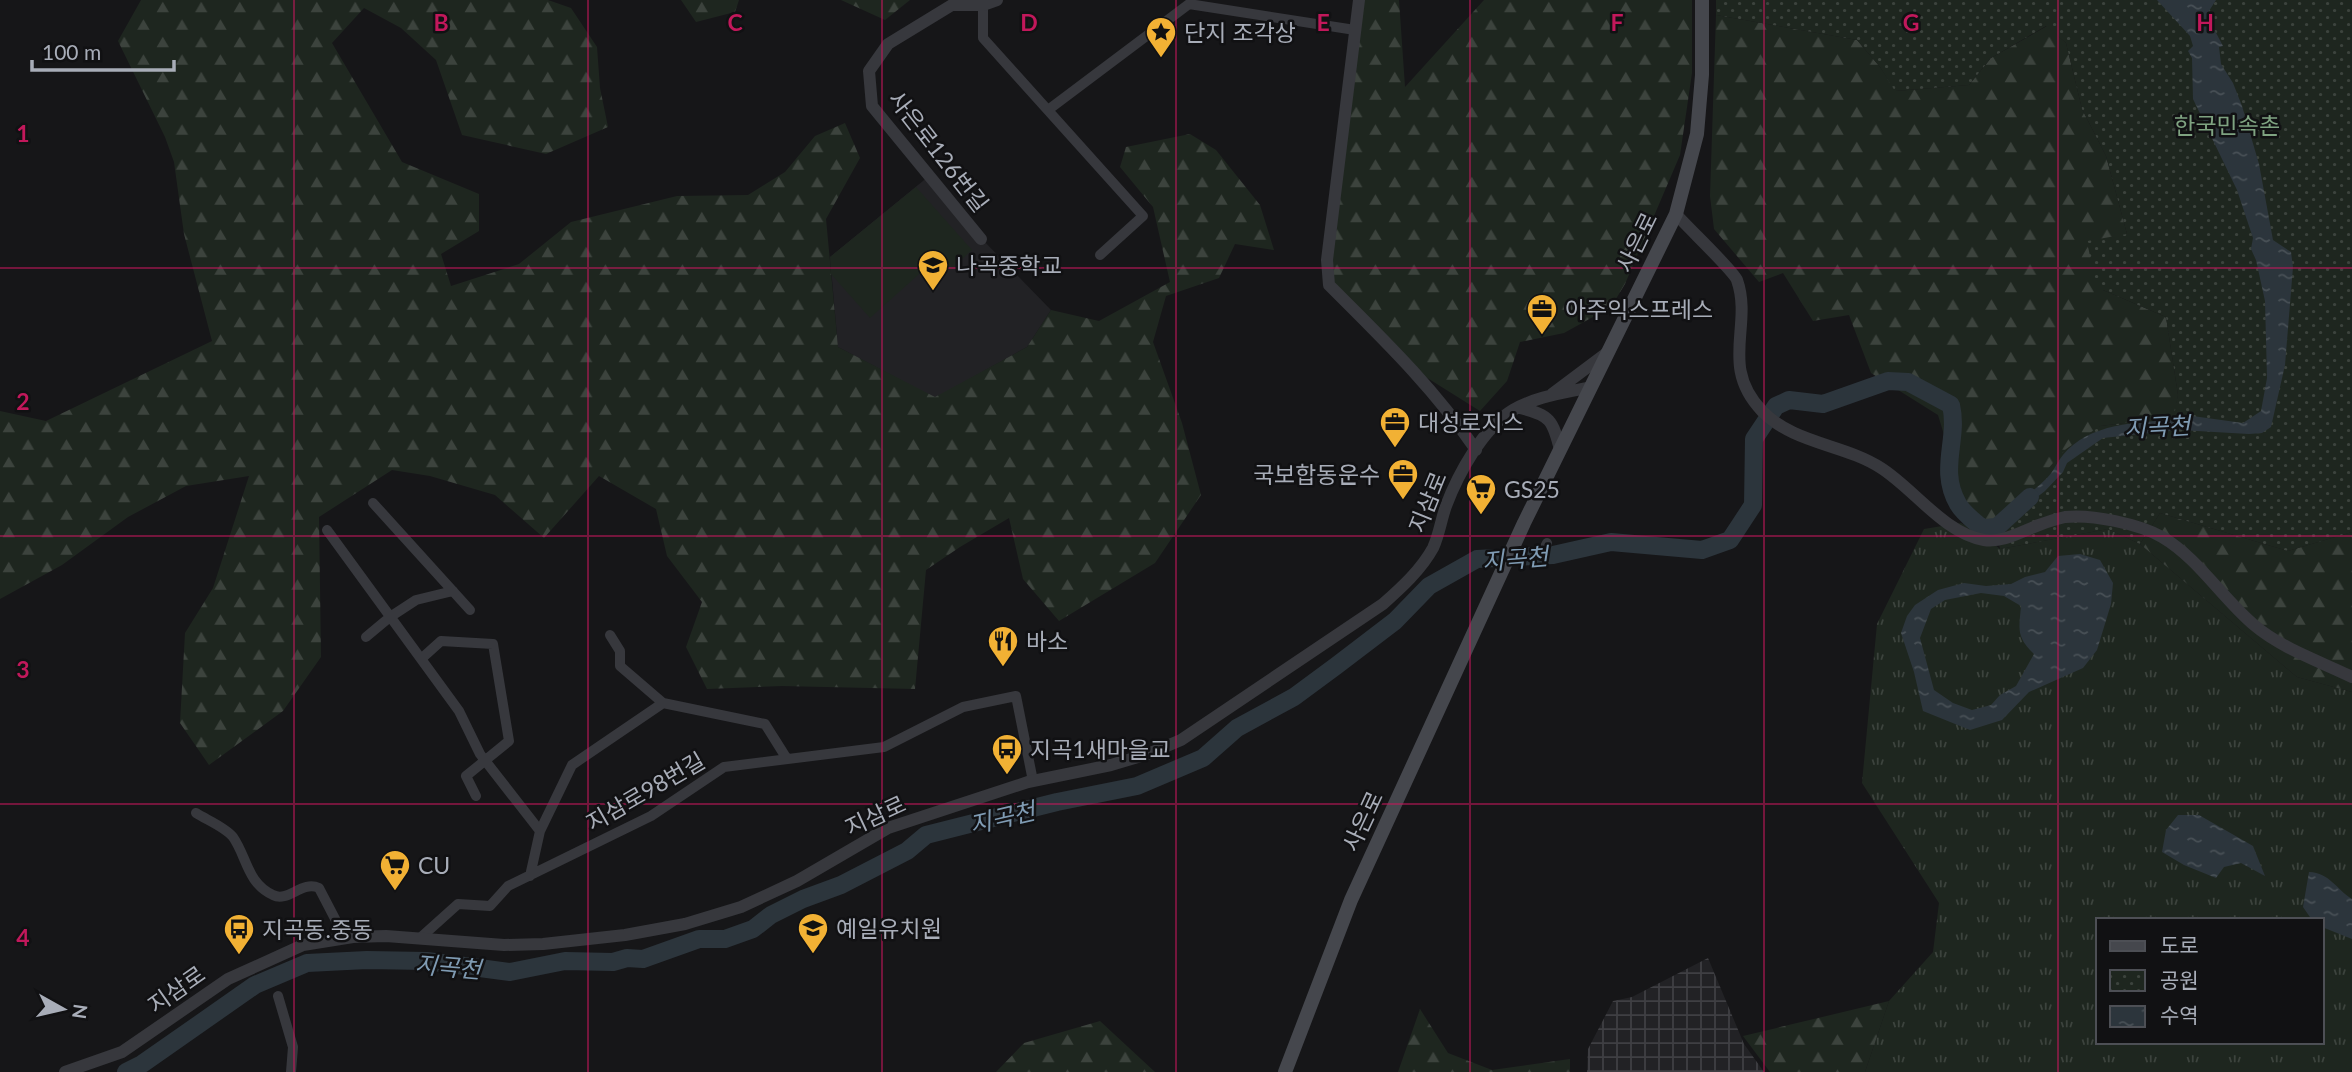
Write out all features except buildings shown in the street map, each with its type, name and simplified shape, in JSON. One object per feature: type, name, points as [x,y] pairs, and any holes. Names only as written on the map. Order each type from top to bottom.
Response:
[{"type":"main road","name":"사은로","points":[[1285,1072],[1352,900],[1491,594],[1676,215],[1698,134],[1702,75],[1702,0]]},
{"type":"street","name":"사은로126번길","points":[[982,239],[872,106],[869,71],[888,44],[952,5],[983,5],[997,0]]},
{"type":"street","points":[[1359,0],[1328,260],[1329,285],[1413,369],[1450,411],[1476,450]]},
{"type":"street","points":[[1048,110],[1189,4],[1355,30]]},
{"type":"street","points":[[983,5],[983,38],[1143,216],[1100,255]]},
{"type":"street","points":[[1676,215],[1736,278],[1741,308],[1738,346],[1740,371],[1748,390],[1762,411],[1781,425],[1803,437],[1855,455],[1881,468],[1937,515],[1968,535],[1985,540],[1999,540],[2064,517],[2128,524],[2162,537],[2183,552],[2229,603],[2256,627],[2291,648],[2352,677]]},
{"type":"street","points":[[1550,396],[1608,352]]},
{"type":"street","name":"지삼로","points":[[65,1072],[122,1052],[228,979],[303,946],[345,938],[386,936],[504,945],[543,944],[685,924],[741,908],[797,881],[888,828],[1034,781],[1111,765],[1148,754],[1181,740],[1382,604],[1407,583],[1433,548],[1458,477],[1493,424],[1519,407],[1550,396],[1591,387]]},
{"type":"street","points":[[1519,407],[1537,411],[1551,421],[1560,450]]},
{"type":"street","points":[[373,503],[470,610]]},
{"type":"street","points":[[327,530],[459,711],[484,760],[540,831]]},
{"type":"street","points":[[366,637],[416,600],[453,591]]},
{"type":"street","points":[[610,635],[620,651],[621,666],[663,704],[765,724],[787,759]]},
{"type":"street","points":[[421,659],[441,641],[493,644],[509,741],[466,776],[476,796]]},
{"type":"street","name":"지삼로98번길","points":[[419,939],[458,904],[490,906],[508,886],[651,816],[724,767],[884,747],[963,707],[1016,696],[1034,781]]},
{"type":"street","name":"지삼로98번길","points":[[530,876],[540,831],[572,765],[663,704]]},
{"type":"street","points":[[196,813],[233,838],[251,875],[274,897],[282,897],[308,885],[319,888],[345,938]]},
{"type":"street","points":[[278,996],[293,1047],[291,1072]]},
{"type":"shaded area","name":"나곡중학교","points":[[929,176],[982,239],[1051,310],[1027,347],[935,398],[838,347],[830,257]]},
{"type":"shaded area","points":[[1708,958],[1744,1044],[1764,1072],[1587,1072],[1588,1049],[1613,1001],[1632,997]]},
{"type":"green space","points":[[141,0],[548,0],[571,8],[597,47],[600,88],[608,127],[546,154],[462,135],[436,60],[401,28],[364,8],[332,43],[402,162],[479,194],[479,231],[441,254],[451,286],[519,264],[571,222],[677,196],[748,195],[785,172],[815,136],[845,123],[860,158],[826,219],[838,347],[935,397],[1027,347],[1051,310],[1099,321],[1170,282],[1153,207],[1120,167],[1126,147],[1190,134],[1216,150],[1260,205],[1274,250],[1235,244],[1219,278],[1166,296],[1153,342],[1182,423],[1201,495],[1155,563],[1059,621],[1023,579],[1009,518],[926,570],[915,689],[782,686],[707,689],[686,647],[702,602],[667,556],[656,509],[599,476],[544,538],[495,495],[430,476],[392,470],[319,517],[321,657],[283,711],[209,765],[180,723],[185,633],[213,588],[249,476],[186,486],[128,517],[62,565],[0,599],[0,411],[46,421],[212,341],[184,234],[174,162],[165,137],[118,41]]},
{"type":"green space","points":[[681,0],[739,0],[735,12],[696,22]]},
{"type":"green space","points":[[841,0],[910,0],[885,20]]},
{"type":"green space","points":[[1360,0],[1399,0],[1405,87],[1484,0],[1692,0],[1692,73],[1680,155],[1625,284],[1611,307],[1564,333],[1520,342],[1507,381],[1480,411],[1413,369],[1329,285]]},
{"type":"green space","name":"한국민속촌","points":[[1716,0],[2352,0],[2352,532],[2288,551],[2160,513],[2140,544],[2108,529],[2000,549],[1997,533],[2013,521],[2026,494],[2066,449],[2100,426],[2173,417],[2178,395],[2166,317],[2103,290],[2094,277],[2087,241],[2127,234],[2106,156],[2082,109],[2066,43],[2046,26],[1991,58],[1969,85],[1895,91],[1880,67],[1857,40],[1716,15]]},
{"type":"green space","points":[[1716,15],[1857,40],[1896,91],[1969,85],[1991,58],[2047,26],[2066,43],[2082,109],[2106,156],[2127,234],[2103,290],[2166,317],[2178,395],[2174,417],[2100,426],[2046,483],[1997,527],[1969,516],[1938,415],[1871,373],[1849,315],[1813,321],[1783,273],[1759,282],[1714,229],[1710,196]]},
{"type":"green space","points":[[916,187],[972,250],[951,269],[927,267],[870,318],[831,274],[830,257]]},
{"type":"green space","points":[[2160,513],[2288,551],[2352,532],[2352,692],[2297,677],[2140,544]]},
{"type":"green space","points":[[1961,523],[1983,535],[2000,549],[2108,529],[2140,544],[2297,677],[2352,692],[2352,1072],[1865,1072],[1889,1001],[1933,952],[1939,903],[1862,783],[1877,624],[1924,529]]},
{"type":"green space","points":[[1889,1001],[1865,1072],[1770,1072],[1743,1036]]},
{"type":"green space","points":[[1420,1009],[1448,1053],[1492,1070],[1570,1059],[1570,1072],[1398,1072]]},
{"type":"green space","points":[[1100,1021],[1155,1072],[996,1072],[1024,1043]]},
{"type":"water","points":[[2157,0],[2216,0],[2209,11],[2223,46],[2219,47],[2221,64],[2233,83],[2242,106],[2259,164],[2273,240],[2291,252],[2293,267],[2285,365],[2271,427],[2262,433],[2249,434],[2180,430],[2103,438],[2067,463],[2063,472],[2045,491],[2010,518],[2074,444],[2100,430],[2175,420],[2185,415],[2243,423],[2261,411],[2267,378],[2265,301],[2251,249],[2253,238],[2237,190],[2193,99],[2192,58],[2188,51],[2193,46],[2190,36]]},
{"type":"water","points":[[2080,554],[2100,560],[2113,583],[2111,604],[2097,650],[2083,668],[2029,692],[2002,720],[1970,730],[1923,711],[1901,633],[1907,616],[1915,605],[1938,590],[1964,583],[1986,586],[2011,584],[2045,572],[2058,556]],"holes":[[[1981,593],[2004,596],[2021,606],[2021,637],[2034,654],[2016,686],[2000,695],[1991,705],[1972,710],[1953,703],[1934,690],[1920,638],[1931,609],[1945,600]]]},
{"type":"water","points":[[2178,815],[2199,815],[2253,846],[2265,876],[2241,863],[2224,867],[2216,878],[2184,865],[2162,852],[2166,830]]},
{"type":"water","points":[[2309,872],[2328,878],[2352,899],[2352,939],[2324,928],[2324,918],[2311,918],[2303,907]]},
{"type":"waterway","name":"지곡천","points":[[126,1072],[142,1064],[255,985],[307,963],[427,961],[510,972],[565,961],[613,962],[627,958],[643,959],[699,939],[725,939],[753,929],[771,915],[803,899],[841,885],[907,851],[926,835],[1057,802],[1137,786],[1203,758],[1237,728],[1294,697],[1336,666],[1395,621],[1429,586],[1477,559],[1553,555],[1611,542],[1702,550],[1730,540],[1753,505],[1754,439],[1776,406],[1789,400],[1823,404],[1888,381],[1908,382],[1951,405],[1953,430],[1950,479],[1958,504],[1969,517],[1982,528],[1997,527],[2030,497]]},
{"type":"place","name":"단지 조각상","points":[[1161,59]]},
{"type":"place","name":"나곡중학교","points":[[933,292]]},
{"type":"place","name":"아주익스프레스","points":[[1542,336]]},
{"type":"place","name":"대성로지스","points":[[1395,449]]},
{"type":"place","name":"국보합동운수","points":[[1403,501]]},
{"type":"place","name":"GS25","points":[[1481,516]]},
{"type":"place","name":"바소","points":[[1003,668]]},
{"type":"place","name":"지곡1새마을교","points":[[1007,776]]},
{"type":"place","name":"CU","points":[[395,892]]},
{"type":"place","name":"예일유치원","points":[[813,955]]},
{"type":"place","name":"지곡동.중동","points":[[239,956]]}]
